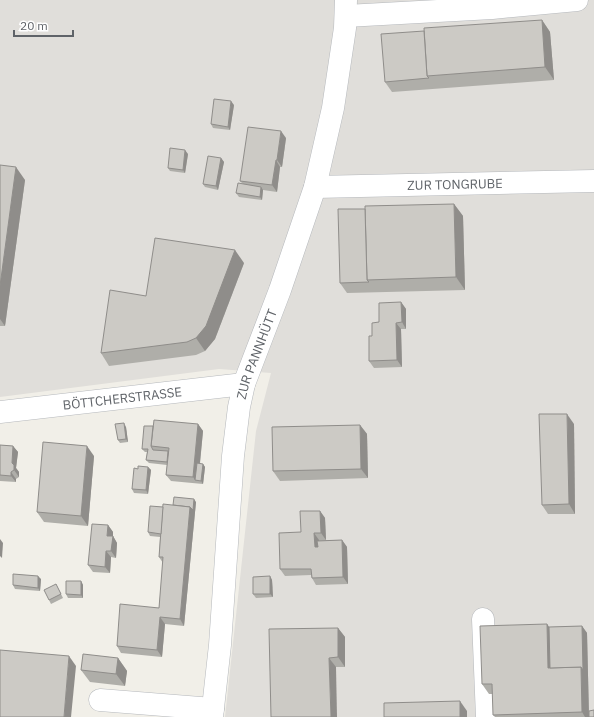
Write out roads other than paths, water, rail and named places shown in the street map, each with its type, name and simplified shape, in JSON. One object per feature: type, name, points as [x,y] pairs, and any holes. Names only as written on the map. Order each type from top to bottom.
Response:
[{"type":"street","points":[[346,8],[492,8],[577,0]]},
{"type":"street","name":"ZUR PANNHÜTT","points":[[212,713],[220,645],[233,456],[239,407],[244,384],[280,290],[315,188],[332,108],[345,28],[346,8]]},
{"type":"street","name":"ZUR TONGRUBE","points":[[315,188],[594,181]]},
{"type":"street","name":"BÖTTCHERSTRASSE","points":[[0,412],[244,384]]},
{"type":"street","points":[[483,619],[486,717]]},
{"type":"street","points":[[100,700],[212,713]]}]
